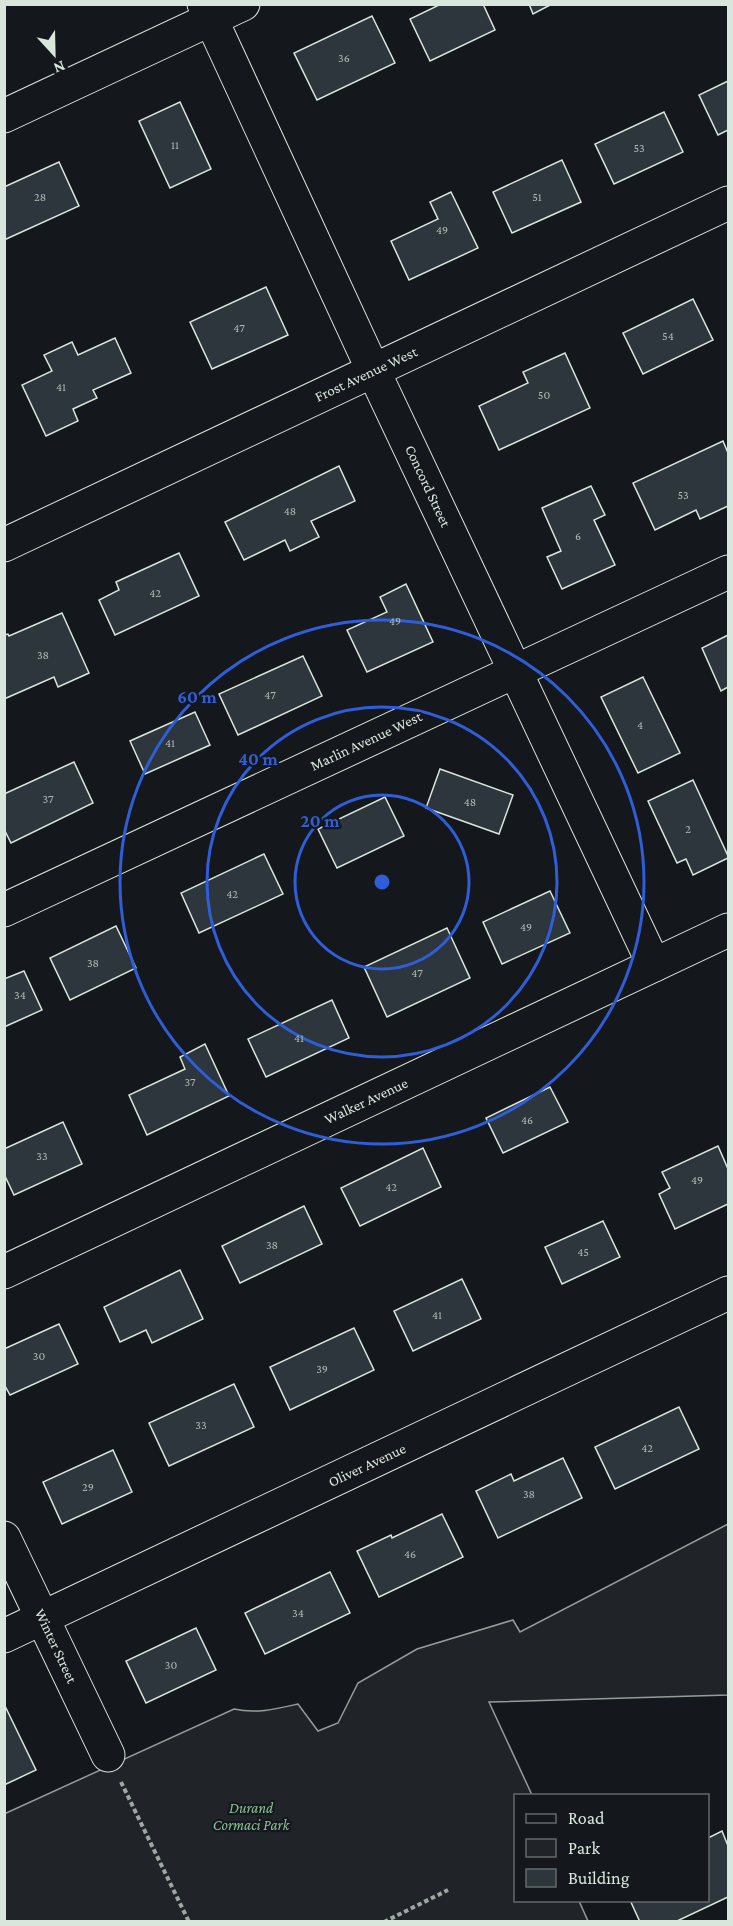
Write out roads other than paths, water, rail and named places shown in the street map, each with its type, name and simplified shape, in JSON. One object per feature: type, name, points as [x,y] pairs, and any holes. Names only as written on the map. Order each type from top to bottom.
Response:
[{"type":"street","points":[[4,116],[208,12],[243,4]]},
{"type":"street","name":"Concord Street","points":[[208,12],[373,370],[654,965]]},
{"type":"street","name":"Frost Avenue West","points":[[4,545],[729,203]]},
{"type":"street","name":"Marlin Avenue West","points":[[4,910],[729,573]]},
{"type":"street","name":"Walker Avenue","points":[[4,1272],[729,930]]},
{"type":"street","name":"Oliver Avenue","points":[[4,1636],[729,1293]]},
{"type":"street","name":"Winter Street","points":[[4,1538],[108,1755]]},
{"type":"park label","name":"Durand Cormaci Park","points":[[251,1816]]}]
